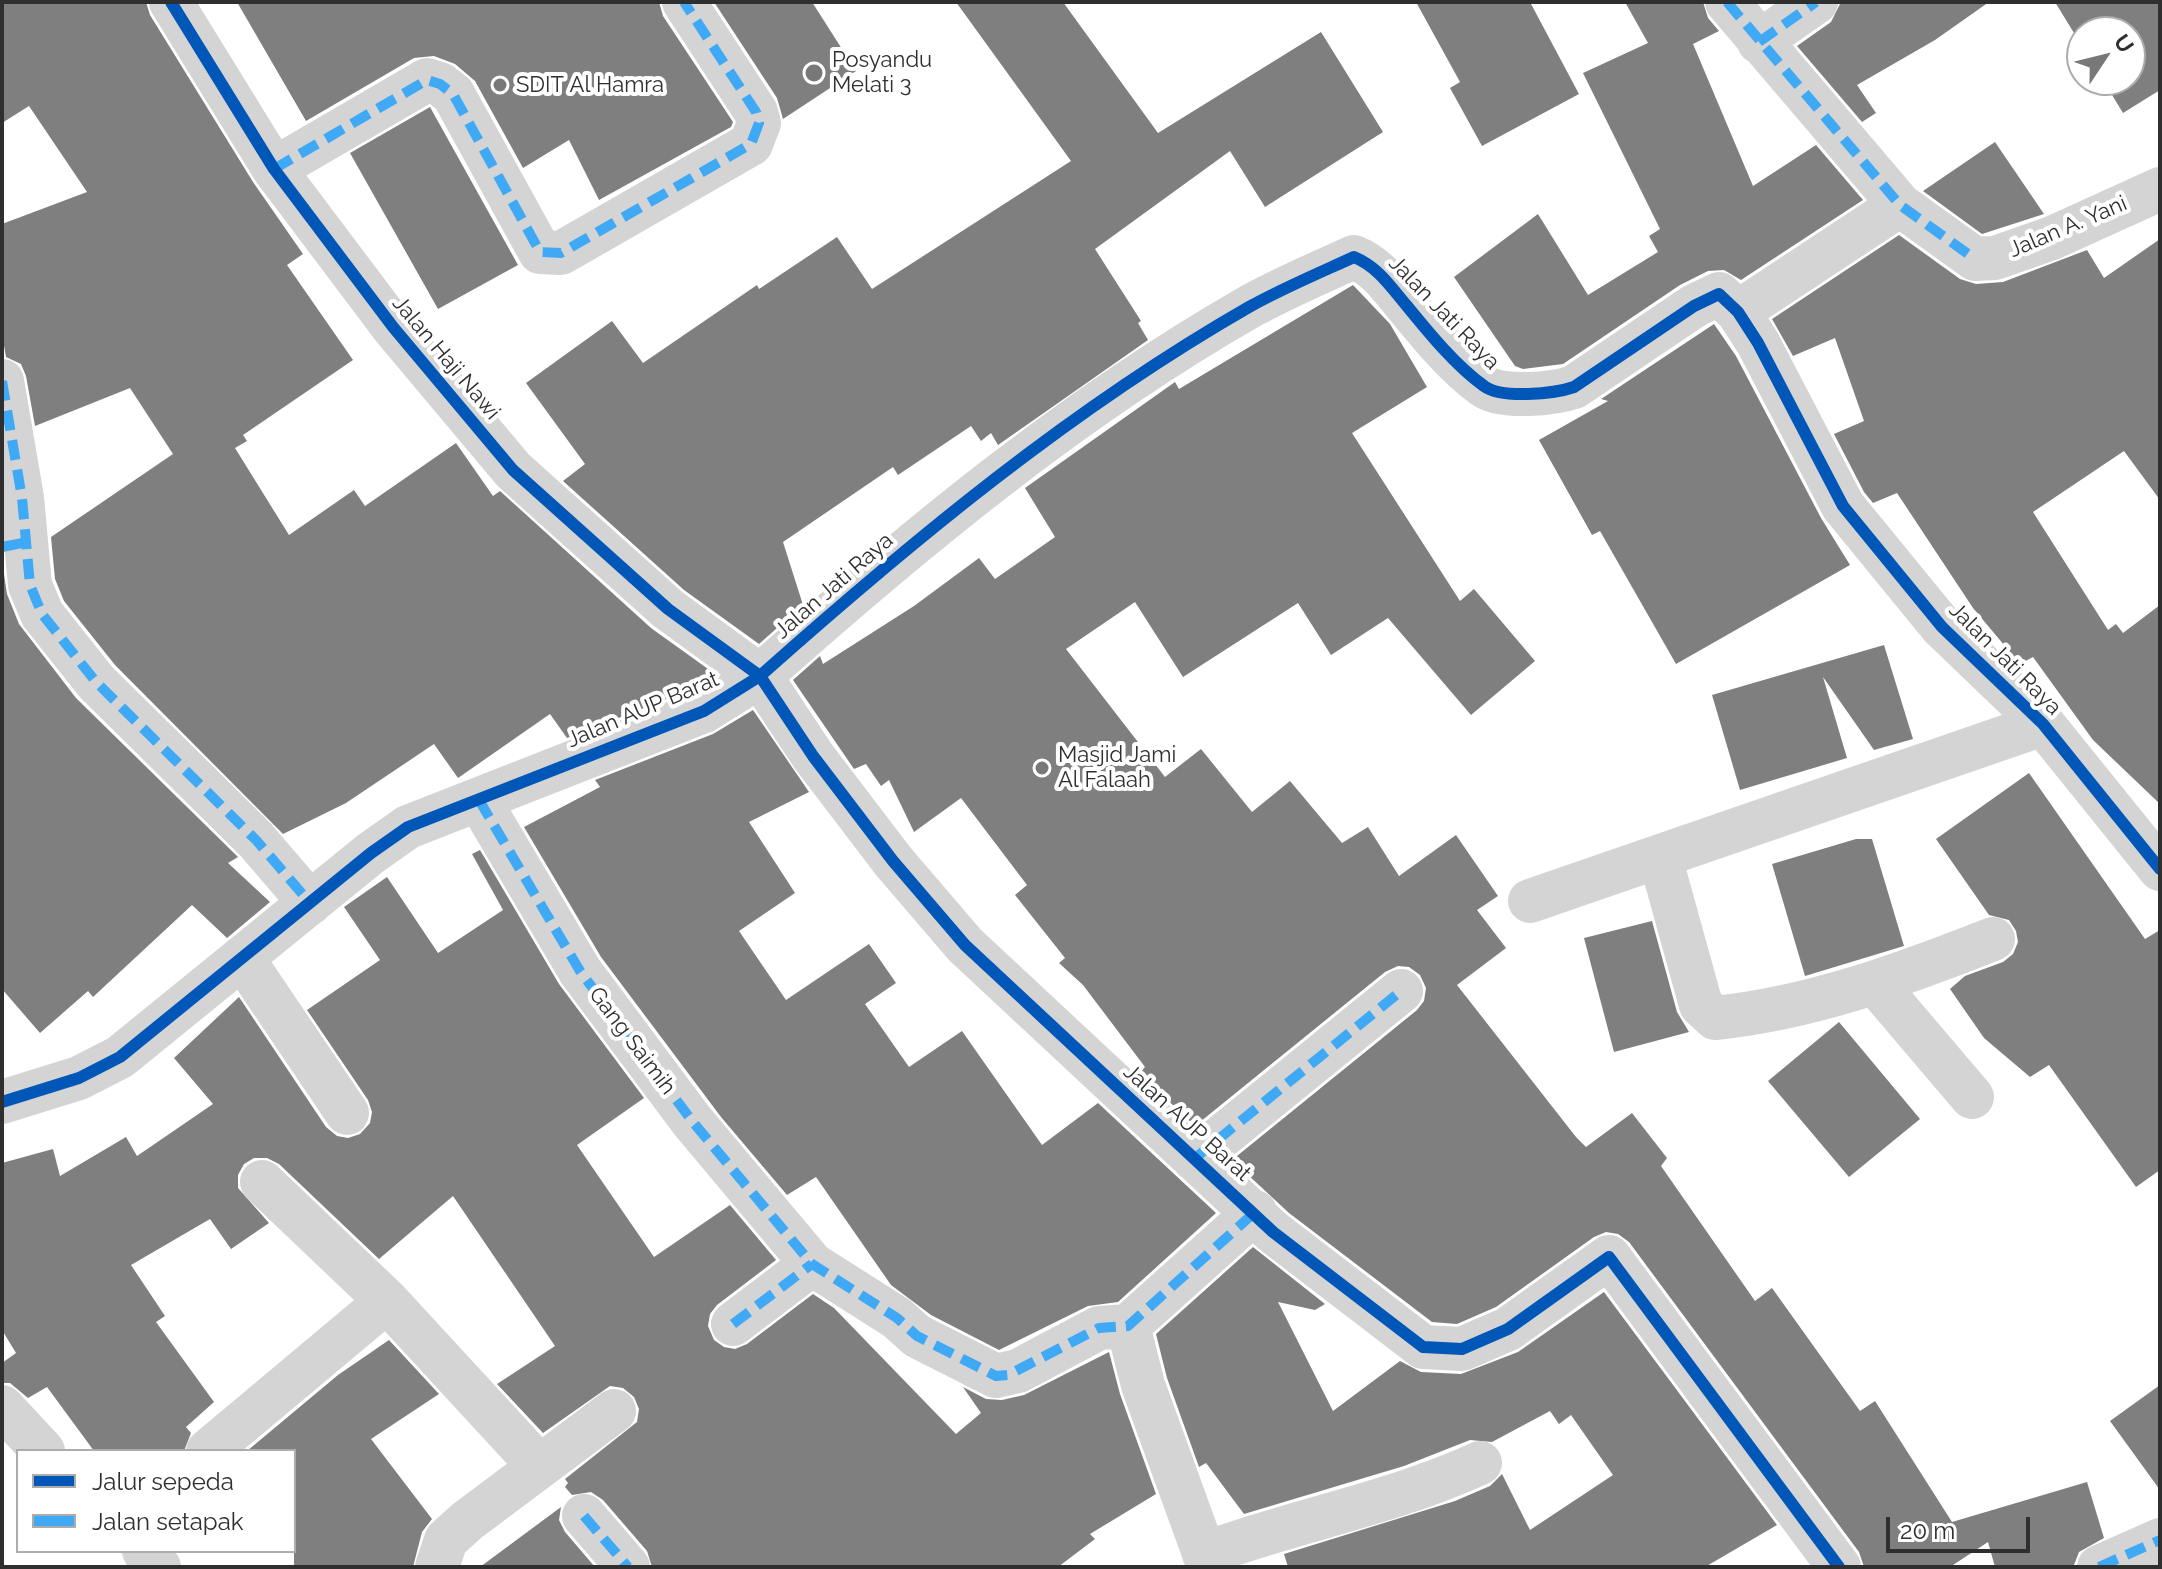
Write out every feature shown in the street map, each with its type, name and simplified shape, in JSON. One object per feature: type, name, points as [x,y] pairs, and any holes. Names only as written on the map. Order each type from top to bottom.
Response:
[{"type":"street","name":"Jalan Haji Nawi","points":[[171,2],[274,169],[393,327],[513,470],[668,609],[760,676]]},
{"type":"street","points":[[274,169],[427,80],[440,84],[453,94],[540,252],[561,253],[751,144],[757,134],[756,112],[684,2]]},
{"type":"street","points":[[1727,2],[1900,205],[1738,312]]},
{"type":"street","points":[[1759,42],[1816,2]]},
{"type":"street","name":"Jalan A. Yani","points":[[1900,205],[1975,259],[1995,258],[2052,238],[2160,189]]},
{"type":"street","name":"Jalan Jati Raya","points":[[760,676],[946,517],[1069,421],[1251,306],[1354,257],[1378,271],[1419,321],[1485,387],[1500,393],[1555,393],[1574,387],[1706,298],[1719,294],[1738,312],[1758,343],[1843,506],[1942,627],[2043,724],[2160,869]]},
{"type":"street","points":[[2,381],[14,544],[42,614],[64,645],[130,718],[256,840],[310,903]]},
{"type":"street","name":"Jalan AUP Barat","points":[[2,1102],[79,1078],[120,1057],[408,827],[704,711],[760,676],[813,756],[930,906],[965,945],[1255,1212],[1128,1326]]},
{"type":"street","points":[[1530,901],[2043,724]]},
{"type":"street","name":"Gang Saimih","points":[[479,800],[580,971],[692,1121],[812,1264],[897,1318],[917,1336],[996,1376],[1018,1371],[1099,1328],[1128,1326]]},
{"type":"street","points":[[1660,857],[1701,1005],[1715,1018],[1767,1013],[1875,983],[1993,939]]},
{"type":"street","points":[[243,959],[347,1113]]},
{"type":"street","points":[[1875,983],[1972,1097]]},
{"type":"street","points":[[1194,1159],[1401,991]]},
{"type":"street","points":[[262,1182],[387,1301],[539,1466]]},
{"type":"street","points":[[1255,1212],[1273,1232],[1423,1347],[1462,1349],[1508,1329],[1609,1257],[1839,1567]]},
{"type":"street","points":[[733,1324],[812,1264]]},
{"type":"street","points":[[210,1449],[387,1301]]},
{"type":"street","points":[[1128,1326],[1143,1385],[1206,1560],[1260,1533],[1403,1495],[1480,1463]]},
{"type":"street","points":[[2,1407],[41,1449]]},
{"type":"street","points":[[437,1567],[446,1540],[614,1411]]},
{"type":"street","points":[[584,1516],[628,1567]]},
{"type":"street","points":[[2099,1567],[2160,1540]]},
{"type":"building","points":[[2,2],[146,2],[150,15],[253,182],[303,254],[287,265],[353,360],[243,435],[247,441],[235,448],[289,535],[354,490],[365,506],[456,443],[493,496],[500,491],[651,628],[715,674],[693,689],[567,738],[550,714],[458,778],[434,744],[346,803],[283,834],[115,665],[64,601],[55,579],[51,537],[173,454],[130,388],[35,426],[21,364],[6,357],[2,334],[2,224],[87,192],[29,106],[2,123]]},
{"type":"building","points":[[237,2],[659,2],[663,16],[733,122],[731,127],[599,200],[569,140],[523,168],[475,81],[455,64],[434,56],[414,58],[306,121]]},
{"type":"building","points":[[714,2],[812,2],[856,71],[783,119],[777,98]]},
{"type":"building","points":[[956,2],[1063,2],[1158,133],[1321,32],[1383,132],[1265,207],[1230,151],[1095,249],[1141,321],[1138,323],[1148,340],[998,445],[991,433],[981,441],[971,426],[898,475],[893,467],[783,542],[803,605],[759,644],[684,590],[563,481],[585,464],[526,383],[612,321],[643,363],[757,285],[759,289],[837,237],[872,289],[1071,161]]},
{"type":"building","points":[[1416,2],[1530,2],[1579,94],[1482,146],[1450,88],[1460,82]]},
{"type":"building","points":[[1625,2],[1703,2],[1708,18],[1719,31],[1693,44],[1753,186],[1816,145],[1863,200],[1741,280],[1724,270],[1708,271],[1680,285],[1563,364],[1523,369],[1515,366],[1454,277],[1538,214],[1588,295],[1658,252],[1649,236],[1660,229],[1583,73],[1648,43]]},
{"type":"building","points":[[1841,2],[1989,2],[1935,40],[1857,85],[1876,113],[1862,122],[1797,46],[1831,22]]},
{"type":"building","points":[[2055,2],[2160,2],[2160,90],[2123,113],[2113,96],[2146,96],[2146,16],[2066,16],[2066,20]]},
{"type":"building","points":[[430,107],[518,265],[438,309],[350,153]]},
{"type":"building","points":[[1995,142],[2044,214],[1982,234],[1923,191]]},
{"type":"building","points":[[1899,235],[1960,279],[1976,284],[2003,282],[2087,250],[2104,278],[2160,239],[2160,500],[2124,451],[2033,512],[2108,630],[2116,624],[2123,633],[2160,605],[2160,804],[2093,740],[2033,657],[2020,664],[1973,608],[1897,493],[1873,503],[1864,492],[1834,434],[1864,421],[1835,338],[1793,356],[1772,319]]},
{"type":"building","points":[[1353,285],[1390,324],[1427,387],[1352,433],[1460,601],[1474,589],[1535,661],[1471,715],[1388,618],[1331,655],[1298,603],[1183,677],[1135,602],[1066,649],[1165,777],[1201,749],[1252,812],[1290,781],[1342,843],[1368,827],[1399,876],[1456,835],[1498,896],[1477,910],[1506,948],[1457,985],[1576,1137],[1586,1147],[1632,1113],[1667,1158],[1661,1166],[1755,1301],[1772,1288],[1860,1411],[1875,1401],[1952,1522],[2087,1482],[2104,1538],[2079,1552],[2074,1565],[1995,1567],[1988,1542],[1950,1567],[1864,1567],[1859,1552],[1629,1242],[1618,1234],[1606,1232],[1594,1237],[1496,1307],[1457,1324],[1432,1322],[1289,1213],[1232,1160],[1417,1010],[1424,1001],[1426,988],[1420,975],[1409,967],[1398,966],[1385,972],[1195,1126],[1139,1073],[1145,1067],[1083,985],[1059,963],[1065,958],[1015,895],[1027,885],[961,798],[914,832],[889,780],[881,786],[866,764],[854,769],[793,680],[820,656],[823,664],[914,606],[979,558],[995,579],[1055,537],[1025,488],[1175,382],[1179,389]]},
{"type":"building","points":[[1714,324],[1736,356],[1821,518],[1850,565],[1676,664],[1600,531],[1592,535],[1539,440],[1608,401],[1601,399]]},
{"type":"building","points":[[4,574],[7,594],[19,624],[76,698],[238,857],[228,863],[270,902],[227,938],[192,905],[93,997],[88,991],[40,1033],[2,989]]},
{"type":"building","points":[[1884,645],[1913,739],[1874,750],[1823,677],[1847,758],[1740,790],[1712,695]]},
{"type":"building","points":[[753,710],[809,792],[749,822],[795,893],[739,931],[786,1000],[869,944],[896,983],[865,1004],[909,1067],[962,1031],[1042,1145],[1098,1103],[1216,1213],[1118,1302],[1088,1306],[999,1350],[931,1315],[891,1285],[816,1177],[787,1195],[721,1117],[601,957],[524,827],[600,787],[595,780],[713,734]]},
{"type":"building","points":[[2029,773],[2145,939],[2160,930],[2160,1170],[2136,1187],[2049,1065],[2030,1077],[1984,1038],[1950,989],[1965,976],[2003,962],[2013,954],[2018,942],[2009,920],[1989,915],[1936,839]]},
{"type":"building","points":[[1856,839],[1872,839],[1904,946],[1805,976],[1772,864]]},
{"type":"building","points":[[480,850],[559,984],[644,1098],[577,1145],[654,1257],[730,1205],[776,1260],[717,1305],[710,1314],[708,1326],[714,1340],[724,1347],[735,1349],[747,1344],[813,1294],[834,1308],[956,1434],[981,1413],[963,1387],[986,1399],[1002,1400],[1024,1395],[1109,1352],[1120,1394],[1156,1494],[1090,1534],[1095,1539],[1058,1567],[652,1567],[647,1551],[603,1500],[591,1492],[572,1495],[565,1487],[568,1483],[565,1479],[637,1422],[639,1409],[634,1397],[623,1388],[610,1386],[543,1433],[497,1384],[555,1346],[453,1196],[379,1259],[279,1164],[267,1158],[254,1158],[244,1164],[238,1175],[238,1188],[269,1223],[231,1249],[210,1219],[131,1265],[165,1316],[156,1322],[214,1402],[186,1427],[191,1433],[185,1449],[93,1449],[47,1387],[28,1398],[10,1383],[2,1383],[2,1363],[16,1353],[2,1330],[2,1163],[53,1149],[60,1176],[126,1137],[137,1156],[213,1104],[174,1058],[239,997],[326,1127],[337,1136],[348,1138],[360,1134],[370,1123],[372,1112],[368,1100],[307,1010],[380,960],[344,907],[387,877],[438,953],[503,910],[472,854]]},
{"type":"building","points":[[1652,921],[1677,1012],[1689,1032],[1614,1052],[1584,938]]},
{"type":"building","points":[[1839,1022],[1920,1119],[1849,1177],[1768,1081]]},
{"type":"building","points":[[1253,1247],[1325,1304],[1315,1310],[1278,1302],[1333,1411],[1400,1361],[1421,1372],[1461,1374],[1518,1352],[1604,1292],[1777,1525],[1705,1567],[1288,1567],[1284,1554],[1455,1501],[1490,1486],[1502,1474],[1530,1530],[1613,1475],[1571,1415],[1559,1424],[1550,1411],[1492,1442],[1470,1440],[1404,1466],[1244,1514],[1206,1463],[1199,1467],[1167,1378],[1156,1334]]},
{"type":"building","points":[[389,1340],[439,1394],[371,1439],[432,1519],[422,1532],[413,1567],[294,1567],[296,1449],[249,1449],[338,1375]]},
{"type":"building","points":[[2160,1385],[2160,1490],[2110,1421]]},
{"type":"building","points":[[561,1507],[559,1520],[565,1532],[595,1567],[480,1567]]},
{"type":"marked path","points":[[274,169],[427,80],[440,84],[453,94],[540,252],[561,253],[751,144],[759,123],[756,112],[684,2]]},
{"type":"marked path","points":[[1727,2],[1900,205],[1975,259]]},
{"type":"marked path","points":[[1759,42],[1816,2]]},
{"type":"marked path","points":[[2,381],[22,498],[30,585],[42,614],[96,682],[256,840],[310,903]]},
{"type":"marked path","points":[[2,547],[27,542]]},
{"type":"marked path","points":[[479,800],[580,971],[692,1121],[812,1264],[897,1318],[917,1336],[996,1376],[1008,1375],[1099,1328],[1128,1326],[1255,1212]]},
{"type":"marked path","points":[[1194,1159],[1401,991]]},
{"type":"marked path","points":[[733,1324],[812,1264]]},
{"type":"marked path","points":[[584,1516],[628,1567]]},
{"type":"marked path","points":[[2099,1567],[2160,1540]]},
{"type":"cycle path","points":[[171,2],[274,169],[393,327],[513,470],[668,609],[760,676],[813,756],[893,861],[965,945],[1273,1232],[1423,1347],[1462,1349],[1508,1329],[1609,1257],[1839,1567]]},
{"type":"cycle path","points":[[2,1102],[79,1078],[120,1057],[371,853],[408,827],[704,711],[760,676],[935,526],[1056,433],[1183,347],[1249,307],[1354,257],[1383,278],[1463,369],[1484,386],[1502,393],[1554,392],[1574,387],[1694,306],[1719,294],[1738,312],[1758,343],[1843,506],[1942,627],[2043,724],[2160,869]]},
{"type":"place","name":"Posyandu Melati 3","points":[[814,73]]},
{"type":"place","name":"SDIT Al Hamra","points":[[500,85]]},
{"type":"place","name":"Masjid Jami Al Falaah","points":[[1042,768]]}]
